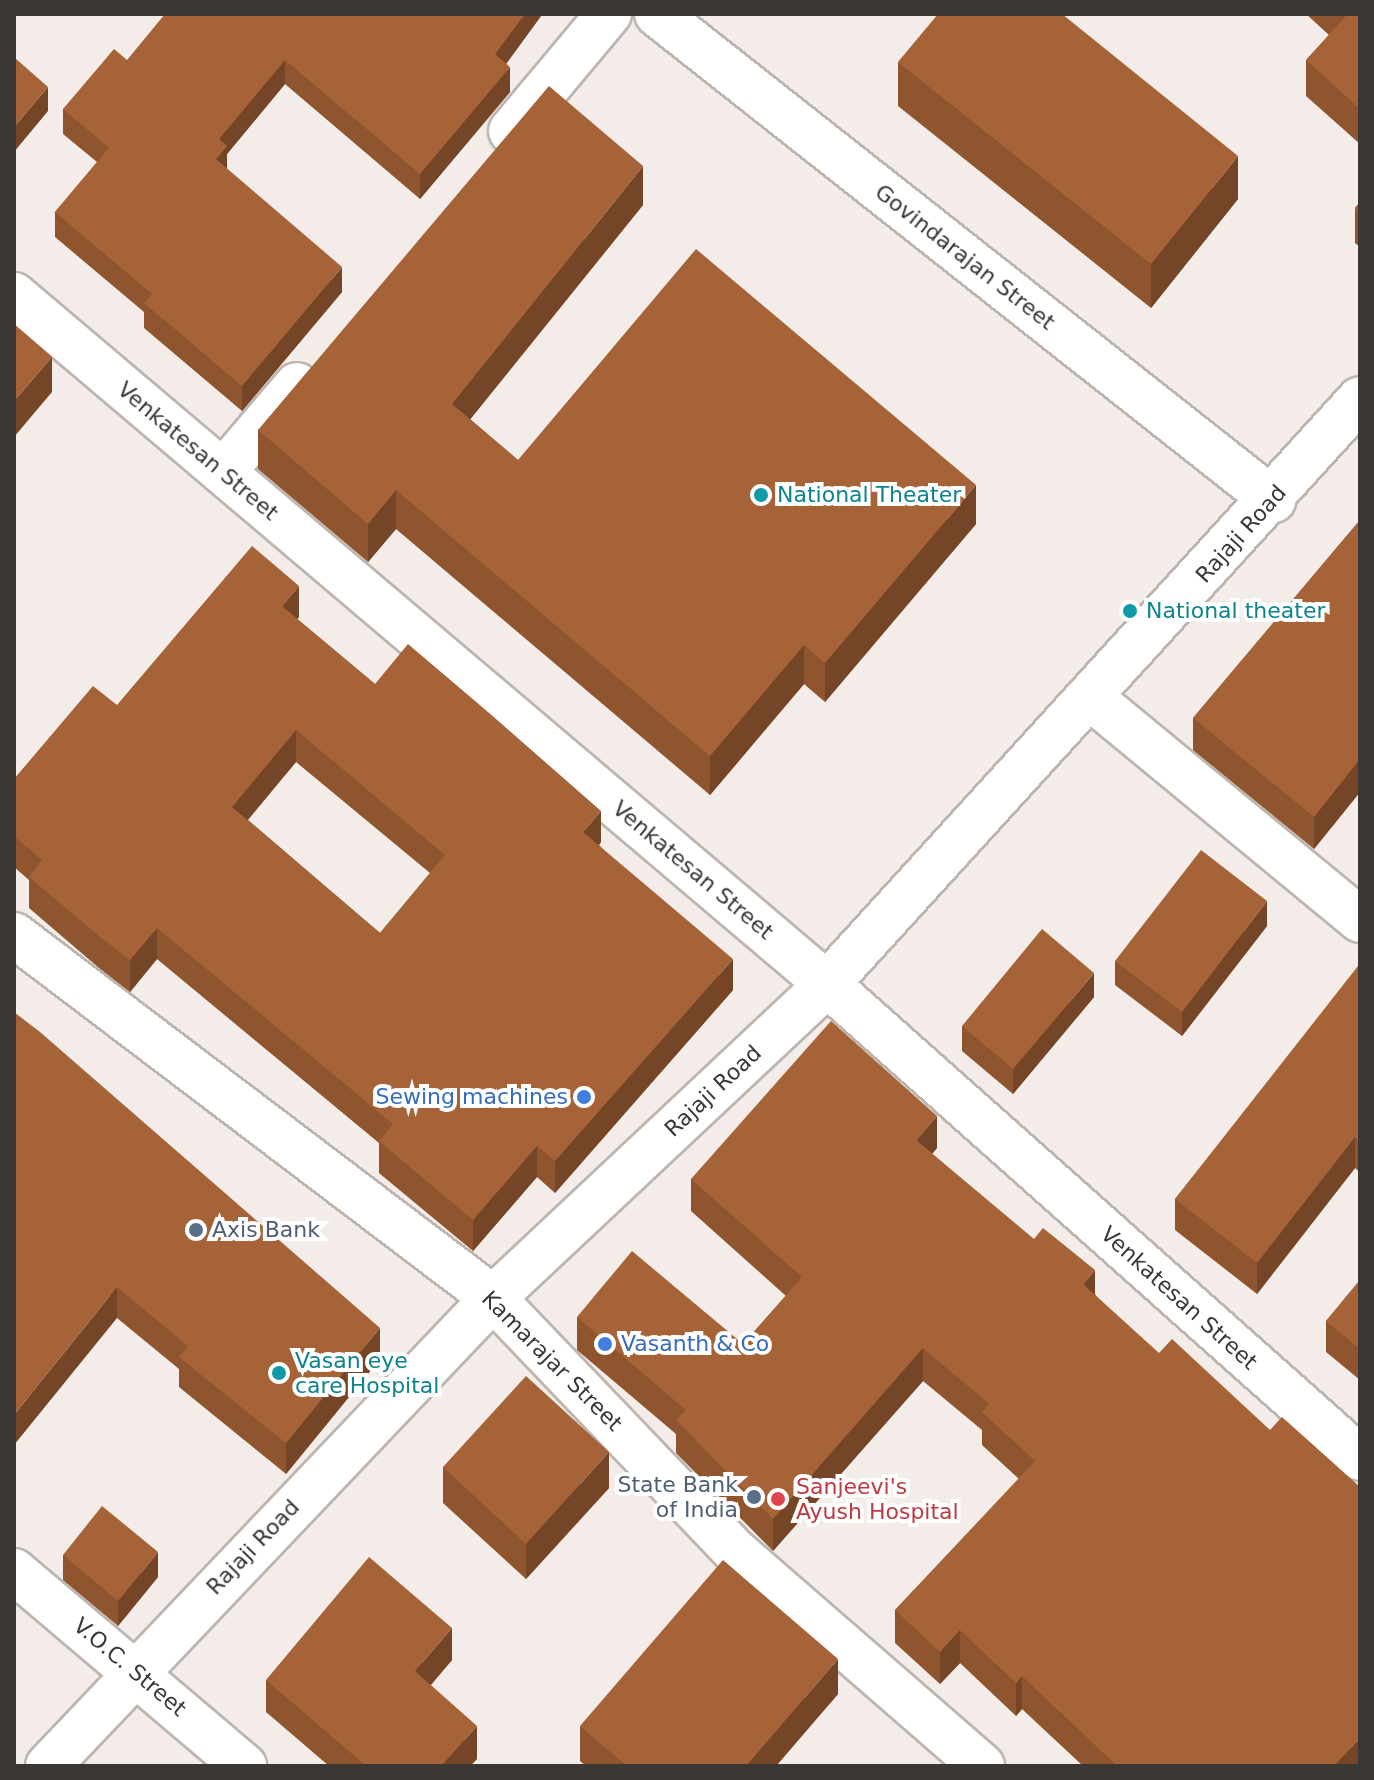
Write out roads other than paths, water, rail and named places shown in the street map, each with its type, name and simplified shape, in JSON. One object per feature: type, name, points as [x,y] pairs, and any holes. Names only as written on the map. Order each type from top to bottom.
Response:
[{"type":"street","points":[[487,159],[609,14]]},
{"type":"street","name":"Govindarajan Street","points":[[657,14],[1273,500]]},
{"type":"street","name":"Venkatesan Street","points":[[14,295],[827,984],[1360,1458]]},
{"type":"street","points":[[223,472],[325,352]]},
{"type":"street","name":"Rajaji Road","points":[[48,1766],[135,1670],[493,1298],[827,984],[1273,500],[1360,399]]},
{"type":"street","points":[[1091,698],[1360,920]]},
{"type":"street","name":"Kamarajar Street","points":[[14,935],[493,1298],[736,1552],[982,1766]]},
{"type":"street","name":"V.O.C. Street","points":[[14,1571],[135,1670],[244,1766]]},
{"type":"place","name":"National Theater","points":[[761,495]]},
{"type":"place","name":"National theater","points":[[1130,611]]},
{"type":"place","name":"Sewing machines","points":[[584,1097]]},
{"type":"place","name":"Axis Bank","points":[[196,1230]]},
{"type":"place","name":"Vasanth & Co","points":[[605,1344]]},
{"type":"place","name":"Vasan eye care Hospital","points":[[279,1373]]},
{"type":"place","name":"State Bank of India","points":[[754,1497]]},
{"type":"place","name":"Sanjeevi's Ayush Hospital","points":[[778,1499]]}]
